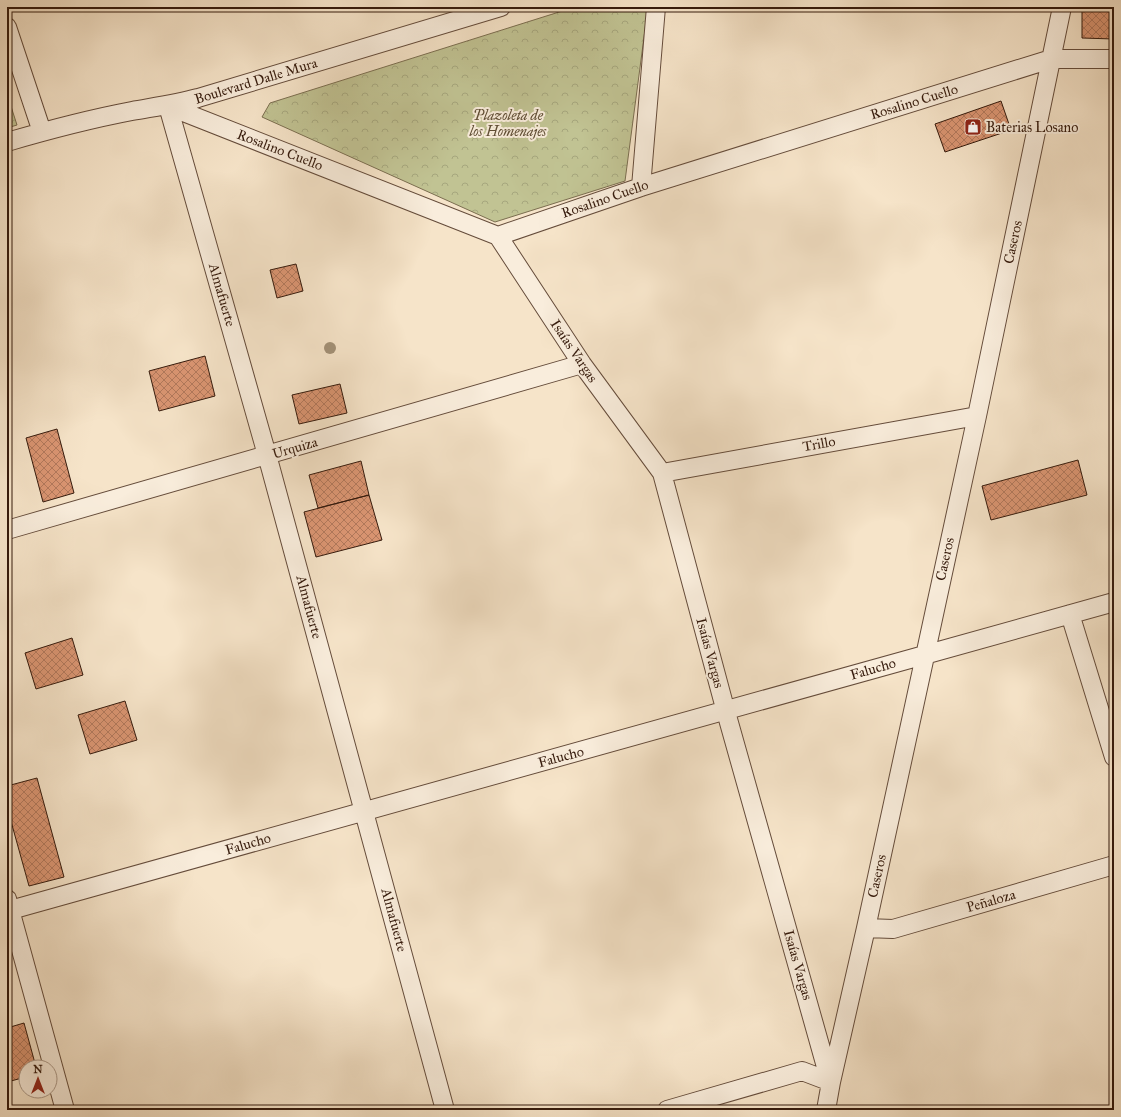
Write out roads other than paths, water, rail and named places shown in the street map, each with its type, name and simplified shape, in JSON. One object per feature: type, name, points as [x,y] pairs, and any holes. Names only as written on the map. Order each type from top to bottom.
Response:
[{"type":"street","name":"Boulevard Dalle Mura","points":[[7,142],[42,132],[132,111],[168,106],[501,7]]},
{"type":"street","points":[[641,187],[656,7]]},
{"type":"street","name":"Caseros","points":[[826,1110],[977,416],[1062,7]]},
{"type":"street","points":[[7,27],[42,132]]},
{"type":"street","name":"Rosalino Cuello","points":[[168,106],[498,236],[641,187],[1052,59]]},
{"type":"street","points":[[1052,59],[1114,59]]},
{"type":"street","name":"Almafuerte","points":[[168,106],[267,456],[445,1110]]},
{"type":"street","name":"Isaías Vargas","points":[[498,236],[582,364],[662,473],[726,712],[838,1110]]},
{"type":"street","name":"Urquiza","points":[[7,530],[582,364]]},
{"type":"street","name":"Trillo","points":[[662,473],[977,416]]},
{"type":"street","name":"Falucho","points":[[8,907],[726,712],[925,654],[1114,602]]},
{"type":"street","points":[[1070,614],[1114,757]]},
{"type":"street","name":"Peñaloza","points":[[866,928],[893,929],[1114,865]]},
{"type":"street","points":[[8,907],[65,1110]]},
{"type":"street","points":[[667,1110],[802,1071],[831,1082]]},
{"type":"place","name":"Baterias Losano","points":[[973,127]]},
{"type":"park label","name":"Plazoleta de los Homenajes","points":[[508,124]]}]
